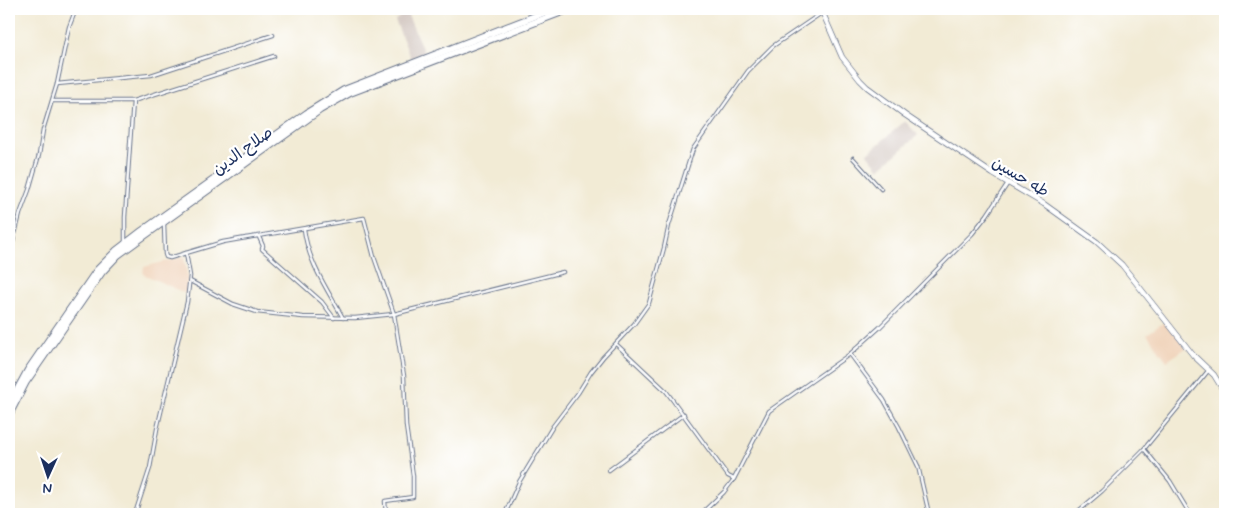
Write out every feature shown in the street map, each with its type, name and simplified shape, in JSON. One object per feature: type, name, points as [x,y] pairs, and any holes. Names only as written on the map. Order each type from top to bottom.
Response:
[{"type":"highway","name":"صلاح الدين","points":[[9,415],[26,382],[94,283],[112,261],[307,113],[344,90],[553,9]]},
{"type":"highway","name":"صلاح الدين","points":[[9,405],[28,370],[97,270],[126,243],[325,107],[350,93],[570,9]]},
{"type":"street","points":[[9,258],[20,214],[39,155],[43,130],[57,84],[69,27],[76,9]]},
{"type":"street","points":[[505,514],[519,482],[553,426],[578,393],[590,372],[634,324],[648,303],[669,225],[693,148],[748,71],[773,46],[822,10]]},
{"type":"street","name":"طه حسين","points":[[822,10],[842,57],[860,80],[905,115],[1044,204],[1117,259],[1193,355],[1208,371],[1225,398]]},
{"type":"street","points":[[57,84],[151,75],[273,35]]},
{"type":"street","points":[[52,101],[133,101],[274,56]]},
{"type":"street","points":[[126,243],[124,240],[125,217],[133,101]]},
{"type":"street","points":[[852,158],[881,189]]},
{"type":"street","points":[[700,514],[724,492],[734,479],[769,411],[850,354],[879,328],[966,241],[987,215],[1008,182]]},
{"type":"street","points":[[164,224],[166,257],[170,258],[223,242],[364,218],[374,256],[394,314],[404,376],[406,426],[413,476],[413,497],[386,501],[386,514]]},
{"type":"street","points":[[304,229],[314,267],[343,318]]},
{"type":"street","points":[[259,237],[263,246],[262,249],[322,302],[334,318]]},
{"type":"street","points":[[134,514],[146,483],[187,302],[190,282],[186,254]]},
{"type":"street","points":[[190,282],[247,310],[303,317],[343,318],[394,314],[562,272]]},
{"type":"street","points":[[616,344],[666,391],[728,476],[734,479]]},
{"type":"street","points":[[850,354],[884,400],[900,427],[918,466],[928,514]]},
{"type":"street","points":[[1075,514],[1102,491],[1144,449],[1208,371]]},
{"type":"street","name":"طه حسين","points":[[1208,371],[1214,375],[1225,392]]},
{"type":"street","points":[[609,470],[684,414]]},
{"type":"street","points":[[1144,449],[1170,481],[1190,514]]},
{"type":"shaded area","points":[[407,13],[424,53],[411,59],[395,20]]},
{"type":"shaded area","points":[[905,121],[918,135],[879,169],[867,154]]},
{"type":"shaded area","points":[[184,258],[188,277],[187,294],[143,274],[144,267]]},
{"type":"shaded area","points":[[1166,321],[1186,348],[1167,361],[1147,334]]}]
